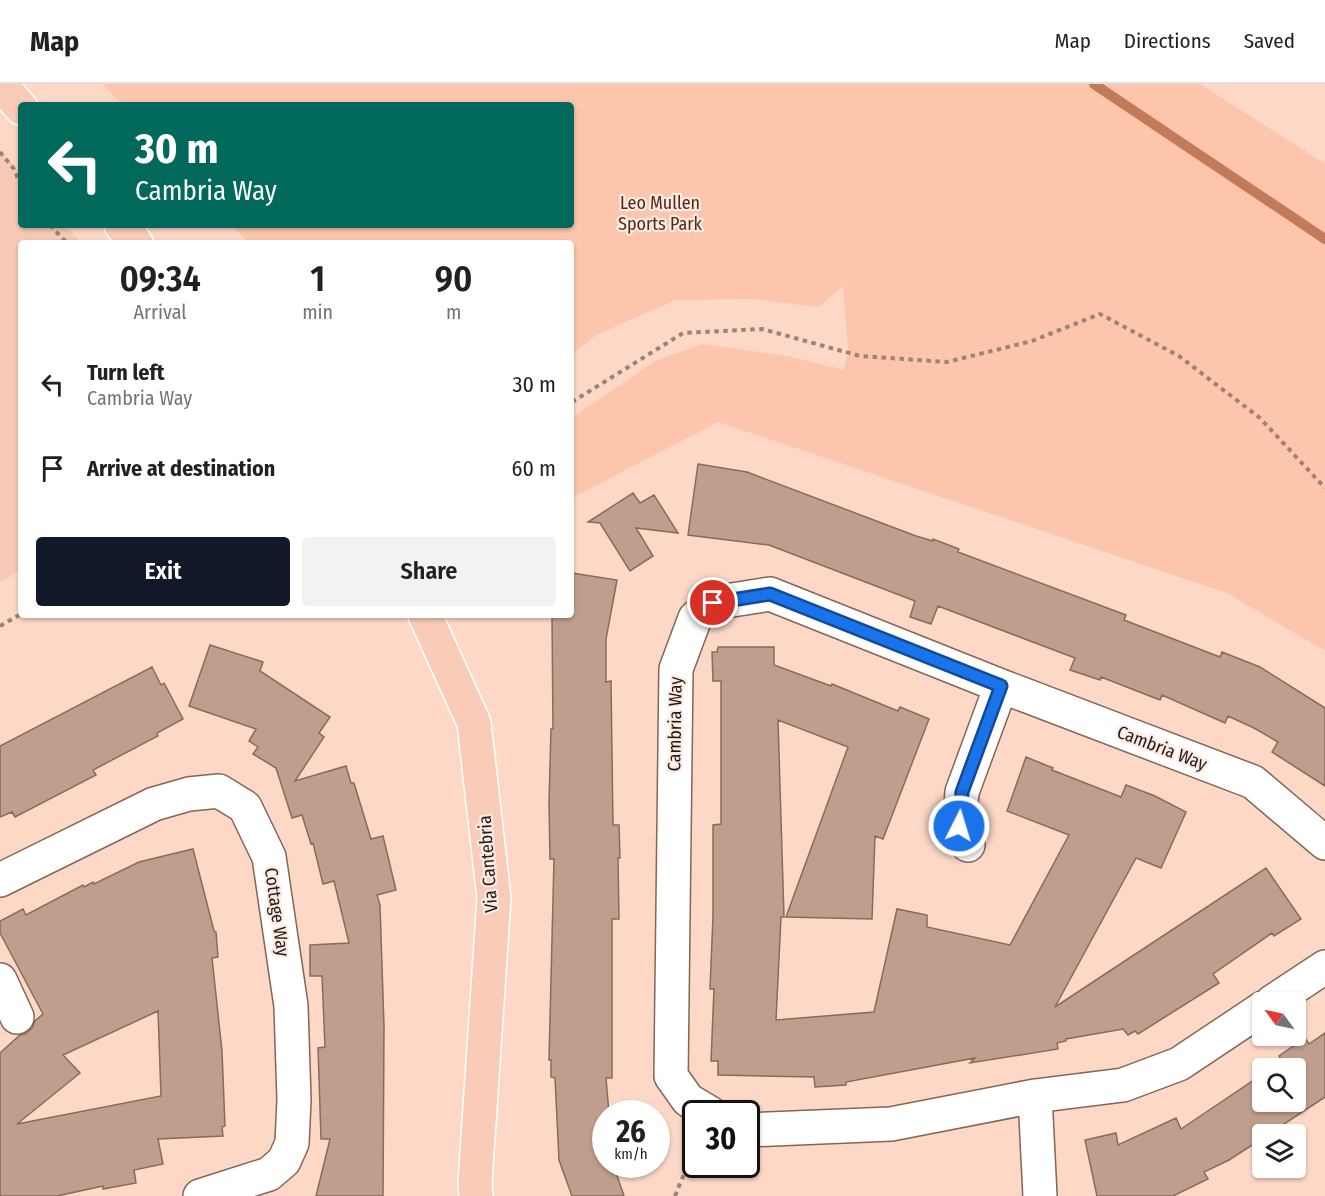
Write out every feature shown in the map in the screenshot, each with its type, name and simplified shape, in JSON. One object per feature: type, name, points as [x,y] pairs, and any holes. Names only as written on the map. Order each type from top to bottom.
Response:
[{"type":"main road","points":[[0,84],[18,105]]},
{"type":"main road","points":[[124,228],[134,240]]},
{"type":"main road","name":"Via Cantebria","points":[[426,618],[474,723],[494,898],[476,1196]]},
{"type":"street","name":"Cambria Way","points":[[687,1100],[671,1076],[676,669],[695,618],[713,603],[770,594],[1001,686],[1253,782],[1325,843]]},
{"type":"street","points":[[968,845],[959,826],[962,792],[1001,686]]},
{"type":"street","name":"Cottage Way","points":[[0,880],[154,804],[180,796],[219,790],[244,807],[269,857],[291,1006],[294,1100],[292,1143],[284,1161],[269,1174],[200,1196]]},
{"type":"street","points":[[1287,992],[1325,967]]},
{"type":"street","points":[[0,980],[17,1017]]},
{"type":"street","points":[[760,1129],[891,1124],[1035,1096],[1123,1085],[1179,1064],[1252,1015]]},
{"type":"street","points":[[1035,1096],[1040,1196]]},
{"type":"path","points":[[0,152],[14,169],[18,179]]},
{"type":"path","points":[[53,228],[64,240]]},
{"type":"path","points":[[574,401],[683,333],[762,328],[860,356],[947,362],[1032,341],[1100,314],[1179,356],[1206,376],[1260,418],[1325,489]]},
{"type":"path","points":[[0,626],[18,616]]},
{"type":"path","points":[[675,1196],[682,1178]]},
{"type":"shaded area","points":[[0,150],[18,171],[18,228],[68,228],[78,240],[18,240],[18,572],[0,582]]},
{"type":"green space","name":"Leo Mullen Sports Park","points":[[103,84],[1200,84],[1325,164],[1325,651],[1227,593],[718,422],[574,497],[574,417],[655,361],[702,344],[786,356],[844,370],[848,349],[843,286],[818,307],[752,299],[676,300],[596,335],[574,353],[574,240],[246,240],[235,228],[574,228],[574,102],[119,102]]},
{"type":"building","points":[[698,464],[747,472],[916,536],[933,541],[933,539],[959,549],[958,552],[1126,615],[1124,620],[1220,657],[1222,652],[1260,667],[1325,708],[1325,786],[1272,752],[1278,742],[1228,716],[1225,723],[1162,695],[1160,700],[1101,677],[1100,680],[1070,670],[1075,658],[938,606],[931,624],[910,617],[915,601],[769,545],[688,535]]},
{"type":"building","points":[[633,493],[640,503],[654,495],[678,533],[636,528],[653,556],[630,571],[600,523],[588,522]]},
{"type":"building","points":[[574,573],[617,580],[606,639],[606,682],[611,681],[613,825],[619,825],[619,919],[612,919],[612,1078],[606,1078],[608,1100],[592,1100],[592,1178],[618,1178],[624,1196],[572,1196],[559,1160],[555,1078],[551,1077],[551,1060],[549,1060],[554,859],[550,859],[551,729],[553,729],[552,618],[574,618]]},
{"type":"building","points":[[210,645],[263,662],[260,671],[330,717],[319,733],[324,737],[295,781],[346,766],[351,783],[354,783],[371,839],[383,836],[396,890],[377,895],[380,905],[384,1026],[383,1196],[316,1196],[330,1139],[321,1139],[318,1048],[325,1047],[322,976],[310,976],[310,945],[349,943],[334,881],[323,884],[313,843],[311,844],[302,815],[292,818],[276,768],[253,754],[258,747],[249,741],[256,729],[189,706]]},
{"type":"building","points":[[718,647],[774,647],[774,665],[831,686],[832,684],[898,711],[900,707],[929,719],[883,839],[875,836],[872,919],[786,917],[848,747],[778,720],[784,917],[781,917],[776,1020],[874,1012],[897,909],[927,915],[927,927],[1010,945],[1069,835],[1007,811],[1026,757],[1053,768],[1052,770],[1121,797],[1126,785],[1155,796],[1186,812],[1161,868],[1136,858],[1055,1007],[1266,868],[1301,919],[1274,936],[1272,933],[1213,974],[1219,983],[1138,1034],[1135,1031],[1128,1035],[1123,1029],[1066,1039],[1066,1041],[1057,1043],[1058,1049],[970,1063],[975,1058],[846,1082],[846,1085],[815,1087],[814,1077],[718,1075],[718,1061],[711,1061],[714,989],[710,989],[713,825],[721,824],[721,681],[713,681],[712,652],[717,652]]},
{"type":"building","points":[[152,667],[161,685],[164,683],[183,719],[157,733],[158,736],[93,770],[96,775],[15,817],[12,812],[0,817],[0,746]]},
{"type":"building","points":[[193,849],[216,932],[218,957],[212,958],[222,1051],[225,1126],[222,1127],[223,1136],[158,1139],[163,1164],[134,1170],[136,1183],[103,1189],[103,1186],[57,1196],[0,1196],[0,1053],[20,1035],[32,1028],[35,1021],[43,1014],[0,933],[0,921],[23,909],[26,915],[83,885],[84,887],[93,882],[94,884],[139,862]],"holes":[[[158,1011],[161,1096],[17,1124],[80,1073],[63,1055]]]},
{"type":"building","points":[[1325,1033],[1325,1097],[1306,1110],[1306,1058],[1280,1058],[1279,1056],[1293,1046],[1306,1046],[1306,1040],[1309,1044]]},
{"type":"building","points":[[1252,1081],[1252,1112],[1302,1112],[1284,1124],[1252,1124],[1252,1145],[1204,1172],[1208,1179],[1173,1196],[1097,1196],[1085,1140],[1116,1133],[1118,1145],[1176,1118],[1181,1129]]},
{"type":"waterway","points":[[1094,84],[1325,239]]},
{"type":"route","points":[[713,603],[770,594],[1001,686],[962,792],[959,826]]}]
